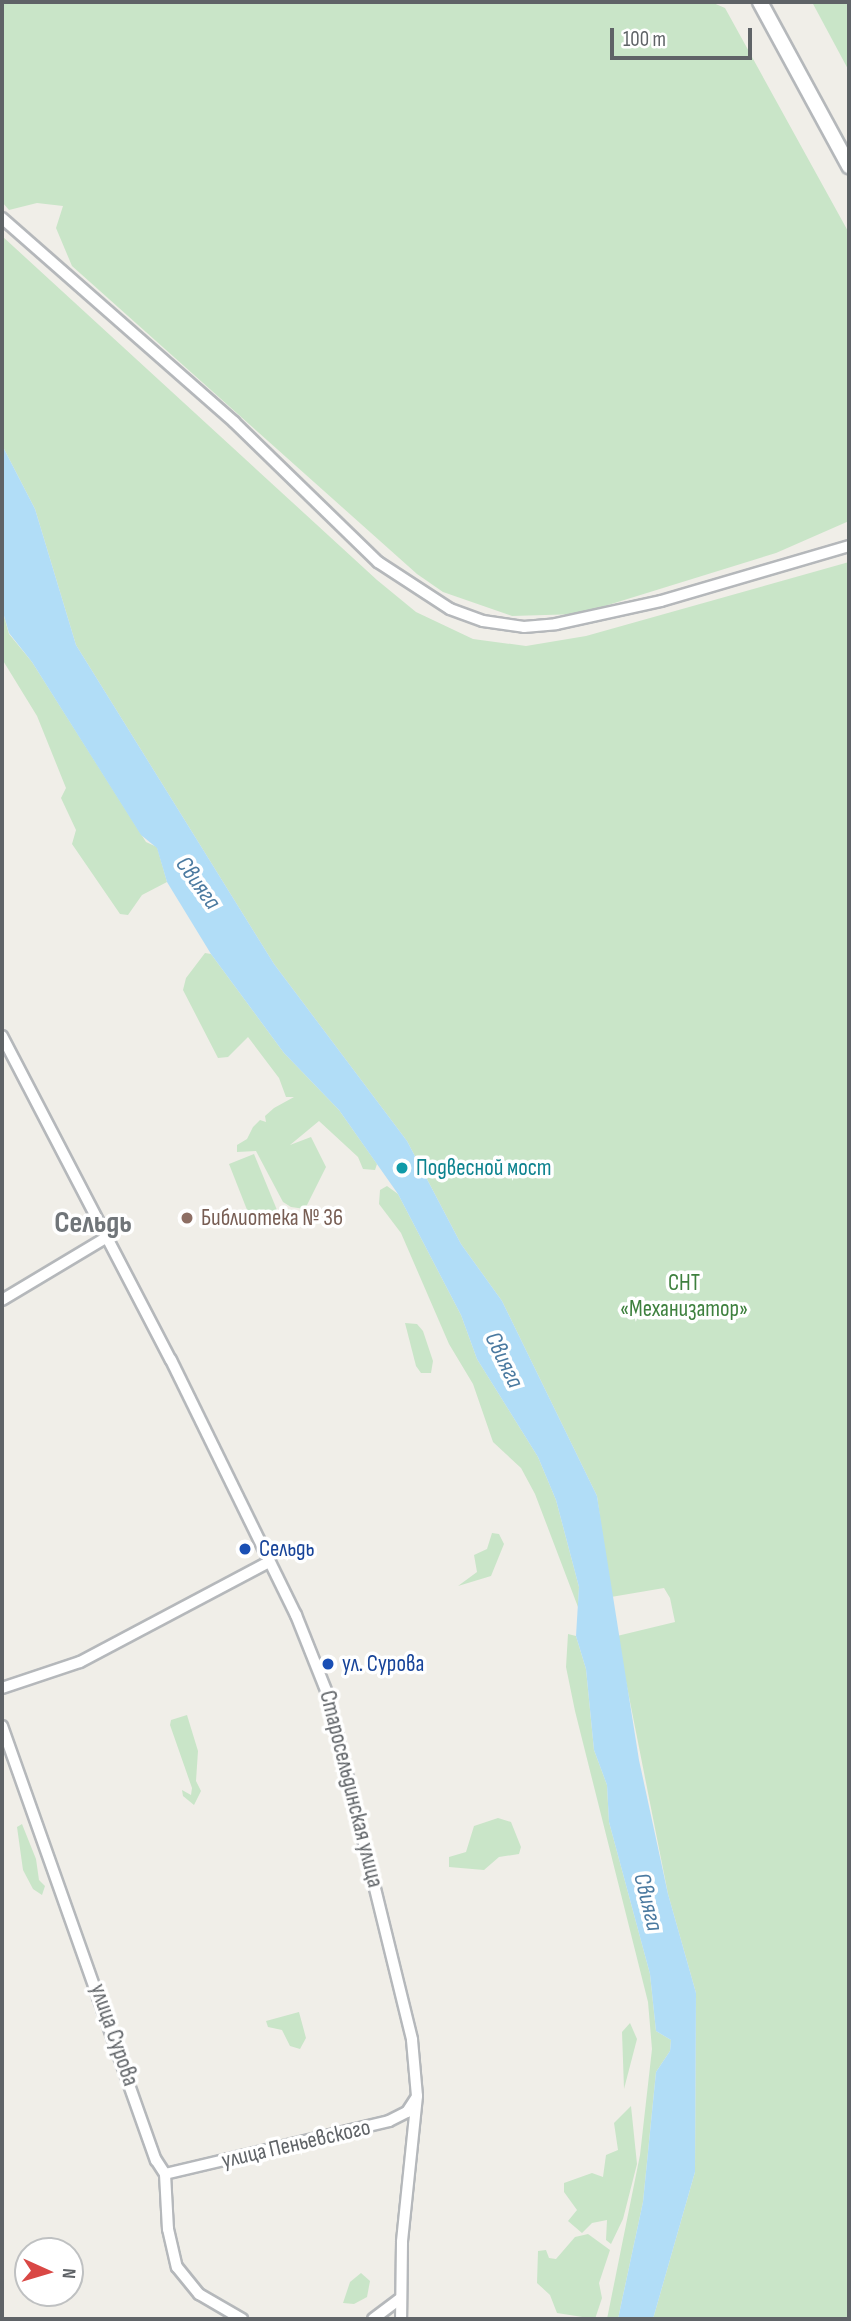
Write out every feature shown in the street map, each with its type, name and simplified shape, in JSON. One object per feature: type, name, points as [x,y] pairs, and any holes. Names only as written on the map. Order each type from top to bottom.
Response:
[{"type":"main road","points":[[760,2],[849,166]]},
{"type":"street","points":[[2,218],[234,422],[378,562],[450,609],[484,621],[524,627],[556,624],[661,601],[849,547]]},
{"type":"street","name":"Старосельдинская улица","points":[[2,1037],[109,1237],[269,1562],[313,1654],[338,1730],[412,2040],[417,2096],[402,2242],[401,2319]]},
{"type":"street","points":[[2,1300],[109,1237]]},
{"type":"street","points":[[2,1689],[80,1662],[269,1562]]},
{"type":"street","name":"улица Сурова","points":[[2,1726],[156,2160],[165,2174],[168,2229],[184,2279],[199,2294],[242,2319]]},
{"type":"street","name":"улица Пеньевского","points":[[165,2174],[389,2121],[407,2112],[417,2096]]},
{"type":"street","points":[[373,2319],[401,2298]]},
{"type":"green space","points":[[2,2],[711,2],[725,8],[849,233],[849,521],[776,553],[579,614],[512,616],[443,592],[417,574],[72,266],[56,228],[63,206],[37,203],[9,210],[2,202]]},
{"type":"green space","points":[[812,2],[849,2],[849,71]]},
{"type":"green space","name":"СНТ «Механизатор»","points":[[2,236],[377,580],[416,612],[473,639],[526,646],[586,636],[849,562],[849,2319],[653,2319],[695,2172],[696,1993],[668,1894],[617,1636],[675,1622],[670,1598],[664,1588],[611,1597],[597,1496],[502,1301],[461,1244],[407,1141],[274,964],[76,645],[35,509],[2,445]]},
{"type":"green space","points":[[2,609],[9,634],[32,662],[146,842],[157,847],[167,882],[142,895],[128,915],[120,914],[72,844],[76,830],[61,798],[66,788],[37,716],[2,659]]},
{"type":"green space","points":[[205,953],[211,954],[284,1053],[339,1110],[377,1164],[375,1170],[363,1169],[358,1157],[319,1121],[290,1145],[311,1137],[326,1167],[305,1209],[291,1207],[283,1202],[256,1151],[237,1152],[237,1145],[247,1139],[260,1120],[266,1122],[265,1116],[294,1097],[286,1097],[279,1078],[248,1037],[228,1057],[218,1058],[183,990],[186,978]]},
{"type":"green space","points":[[254,1154],[277,1210],[251,1220],[229,1164]]},
{"type":"green space","points":[[387,1186],[398,1194],[461,1315],[477,1359],[538,1457],[556,1500],[579,1587],[578,1607],[535,1494],[521,1468],[493,1442],[473,1384],[449,1344],[401,1233],[379,1204],[380,1190]]},
{"type":"green space","points":[[405,1323],[417,1324],[423,1331],[433,1361],[431,1373],[421,1373],[416,1366]]},
{"type":"green space","points":[[492,1533],[499,1534],[504,1544],[491,1576],[458,1586],[477,1572],[474,1555],[487,1549]]},
{"type":"green space","points":[[568,1634],[576,1636],[586,1669],[594,1750],[607,1785],[609,1822],[650,1974],[656,2031],[671,2040],[670,2051],[656,2072],[643,2202],[618,2319],[607,2319],[640,2155],[652,2049],[648,2002],[566,1667]]},
{"type":"green space","points":[[187,1715],[198,1751],[196,1781],[201,1791],[194,1805],[183,1796],[182,1790],[191,1795],[192,1788],[170,1725],[171,1720]]},
{"type":"green space","points":[[498,1818],[511,1822],[521,1847],[519,1854],[499,1857],[484,1870],[449,1867],[449,1857],[466,1852],[474,1826]]},
{"type":"green space","points":[[22,1824],[36,1859],[39,1880],[45,1886],[42,1895],[33,1889],[23,1870],[17,1827]]},
{"type":"green space","points":[[299,2012],[306,2038],[300,2049],[290,2046],[282,2030],[268,2027],[266,2021]]},
{"type":"green space","points":[[630,2023],[637,2039],[624,2089],[622,2032]]},
{"type":"green space","points":[[631,2106],[637,2164],[623,2219],[611,2244],[606,2240],[607,2220],[592,2223],[582,2233],[568,2221],[577,2210],[564,2192],[564,2183],[592,2173],[603,2177],[606,2155],[618,2150],[614,2123]]},
{"type":"green space","points":[[588,2234],[610,2250],[599,2283],[602,2298],[595,2319],[557,2313],[550,2295],[537,2283],[538,2251],[546,2250],[549,2258],[556,2259],[575,2237]]},
{"type":"green space","points":[[361,2273],[370,2281],[367,2297],[354,2304],[343,2303],[350,2282]]},
{"type":"water","name":"Свияга","points":[[2,445],[35,509],[76,645],[274,964],[407,1141],[461,1244],[502,1301],[597,1496],[639,1760],[668,1894],[696,1993],[695,2172],[653,2319],[618,2319],[643,2202],[656,2072],[670,2051],[671,2040],[656,2031],[650,1974],[609,1822],[607,1785],[594,1750],[586,1669],[576,1636],[579,1587],[556,1500],[538,1457],[477,1359],[461,1315],[398,1194],[339,1110],[284,1053],[211,954],[167,882],[157,848],[141,835],[32,662],[9,633],[2,609]]},
{"type":"place","name":"Подвесной мост","points":[[402,1168]]},
{"type":"place","name":"Библиотека № 36","points":[[187,1218]]},
{"type":"place","name":"Сельдь","points":[[245,1549]]},
{"type":"place","name":"ул. Сурова","points":[[328,1664]]},
{"type":"district","name":"Сельдь","points":[[93,1223]]}]
